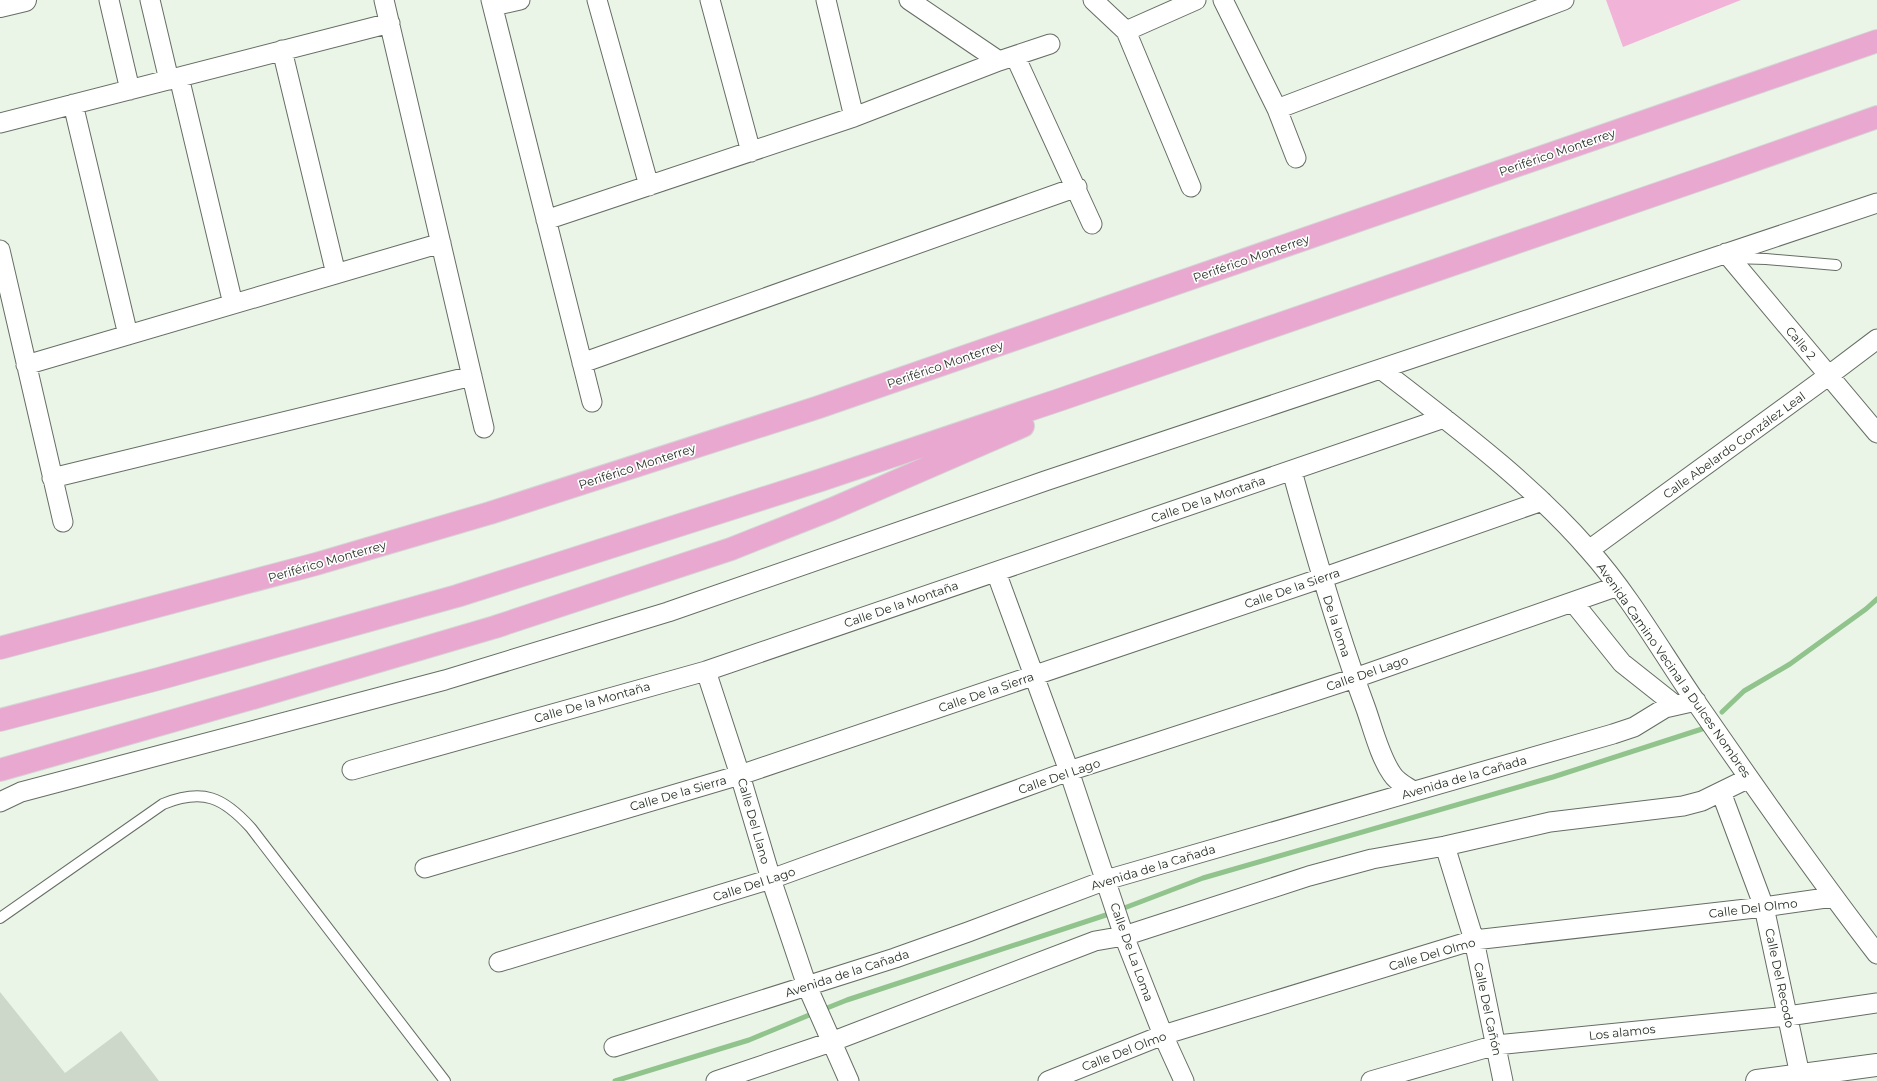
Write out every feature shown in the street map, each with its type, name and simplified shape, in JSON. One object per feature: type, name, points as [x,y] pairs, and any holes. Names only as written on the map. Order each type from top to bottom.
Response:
[{"type":"highway","name":"Periférico Monterrey","points":[[0,648],[96,624],[324,562],[490,513],[819,407],[1877,41]]},
{"type":"highway","points":[[0,720],[158,679],[458,596],[822,480],[1714,175],[1877,117]]},
{"type":"highway","points":[[0,770],[495,627],[731,549],[867,494],[1023,425],[1044,413],[1059,400]]},
{"type":"street","points":[[0,6],[25,0]]},
{"type":"street","points":[[109,0],[130,90]]},
{"type":"street","points":[[150,0],[174,78],[233,304]]},
{"type":"street","points":[[384,0],[484,428]]},
{"type":"street","points":[[520,0],[492,3],[592,402]]},
{"type":"street","points":[[597,0],[649,186]]},
{"type":"street","points":[[710,0],[751,152]]},
{"type":"street","points":[[826,0],[854,117]]},
{"type":"street","points":[[909,0],[1007,58],[1077,187],[1092,224]]},
{"type":"street","points":[[1093,0],[1126,31],[1191,188]]},
{"type":"street","points":[[1126,31],[1194,0]]},
{"type":"street","points":[[1223,0],[1277,109],[1296,158]]},
{"type":"street","points":[[1277,109],[1564,0]]},
{"type":"street","points":[[0,123],[390,23]]},
{"type":"street","points":[[546,220],[854,117],[1007,58],[1050,44]]},
{"type":"street","points":[[282,50],[336,274]]},
{"type":"street","points":[[73,104],[128,335]]},
{"type":"street","points":[[582,363],[1077,187]]},
{"type":"street","points":[[0,802],[21,792],[445,680],[668,612],[1045,481],[1382,370],[1469,338],[1728,255],[1877,203]]},
{"type":"street","points":[[26,365],[441,243]]},
{"type":"street","points":[[0,250],[63,522]]},
{"type":"street","name":"Calle 2","points":[[1728,255],[1877,433]]},
{"type":"street","name":"Calle Abelardo González Leal","points":[[1589,550],[1877,339]]},
{"type":"street","name":"Avenida Camino Vecinal a Dulces Nombres","points":[[1382,370],[1515,476],[1542,501],[1589,550],[1618,586],[1749,778],[1833,897],[1877,954]]},
{"type":"street","points":[[52,478],[472,376]]},
{"type":"street","name":"Calle De la Montaña","points":[[352,770],[706,671],[1444,418]]},
{"type":"street","name":"De la loma","points":[[1292,470],[1322,578],[1354,678],[1392,774],[1413,791]]},
{"type":"street","name":"Calle De la Sierra","points":[[425,868],[740,775],[1322,578],[1542,501]]},
{"type":"street","name":"Calle De La Loma","points":[[996,572],[1069,771],[1122,931],[1163,1035],[1184,1081]]},
{"type":"street","name":"Calle Del Lago","points":[[499,962],[771,879],[1069,771],[1354,678],[1618,586]]},
{"type":"street","points":[[1573,602],[1622,663],[1675,705]]},
{"type":"street","name":"Calle Del Llano","points":[[706,671],[740,775],[771,879],[808,991],[849,1081]]},
{"type":"street","name":"Avenida de la Cañada","points":[[614,1047],[808,991],[968,932],[1108,885],[1413,791],[1613,734],[1634,727],[1665,708],[1696,701]]},
{"type":"street","points":[[716,1081],[831,1042],[1122,931],[1315,874],[1372,859],[1445,846],[1550,822],[1683,806],[1721,792],[1749,778]]},
{"type":"street","name":"Calle Del Recodo","points":[[1721,792],[1764,907],[1800,1075]]},
{"type":"street","name":"Calle Del Cañón","points":[[1445,846],[1474,940],[1503,1081]]},
{"type":"street","name":"Calle Del Olmo","points":[[1048,1081],[1163,1035],[1474,940],[1764,907],[1833,897]]},
{"type":"street","name":"Los alamos","points":[[1371,1081],[1496,1045],[1788,1016],[1877,1003]]},
{"type":"street","points":[[1757,1081],[1877,1065]]},
{"type":"lane","points":[[1728,255],[1836,265]]},
{"type":"lane","points":[[0,918],[163,804],[180,797],[200,796],[220,801],[235,811],[251,828],[445,1081]]},
{"type":"shaded area","points":[[1606,0],[1741,0],[1623,47]]},
{"type":"building","points":[[0,992],[65,1073],[121,1031],[159,1081],[0,1081]]},
{"type":"waterway","points":[[1722,712],[1744,691],[1790,664],[1866,609],[1877,599]]},
{"type":"waterway","points":[[1119,910],[1203,878],[1553,777],[1705,728]]},
{"type":"waterway","points":[[822,1010],[847,1000],[1112,913]]},
{"type":"waterway","points":[[615,1081],[749,1040],[814,1013]]}]
